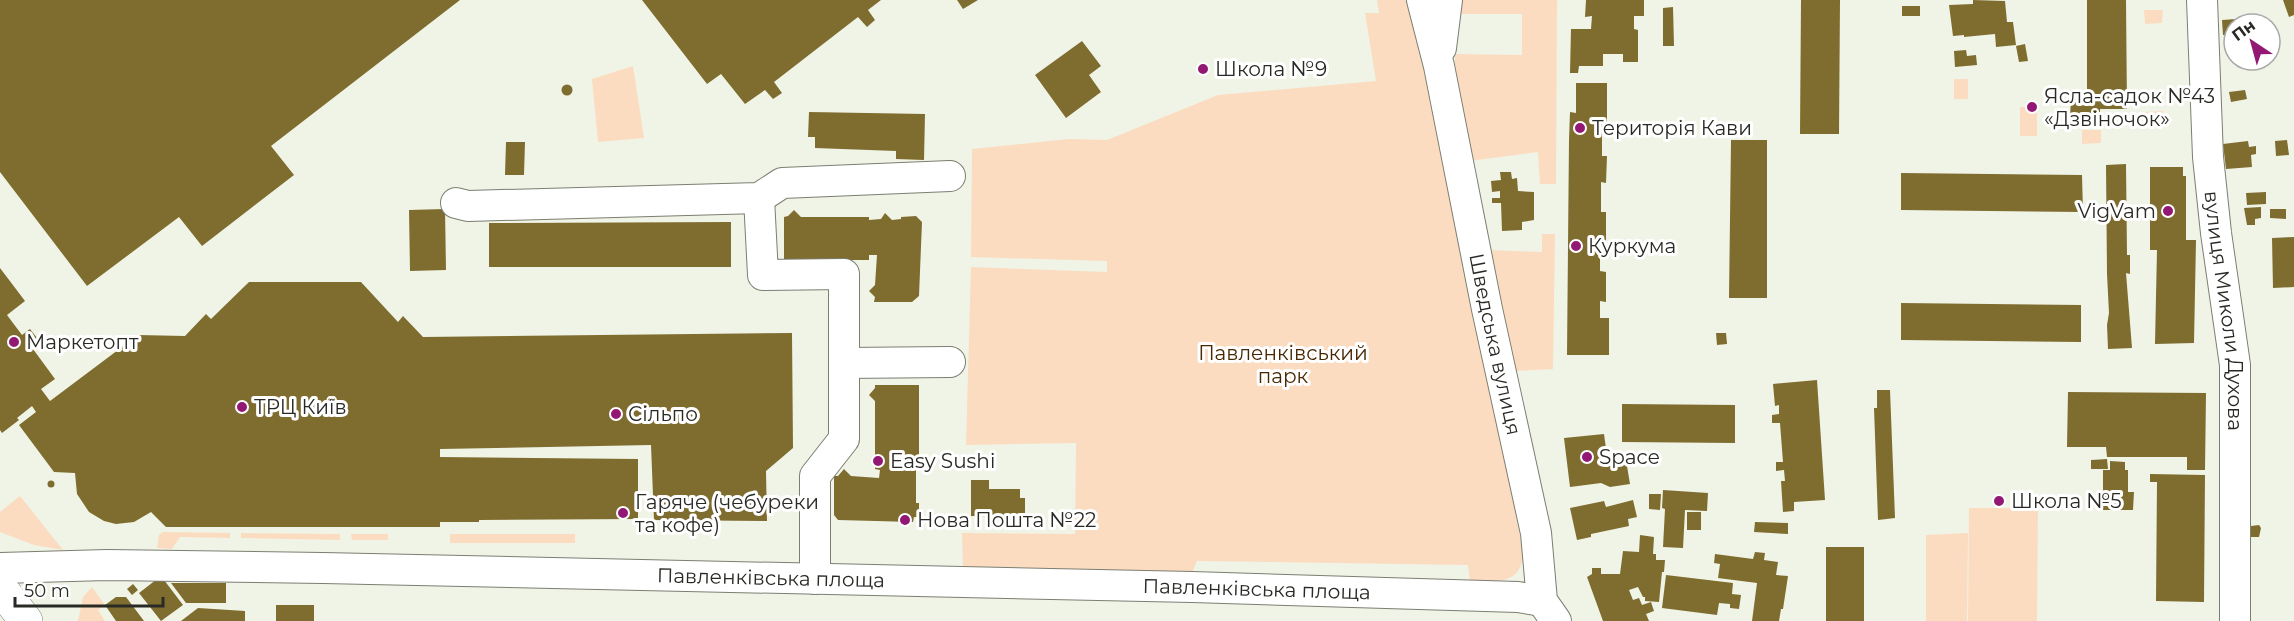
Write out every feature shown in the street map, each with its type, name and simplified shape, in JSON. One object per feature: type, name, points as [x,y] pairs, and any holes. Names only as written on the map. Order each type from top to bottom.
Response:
[{"type":"main road","points":[[0,587],[26,621]]},
{"type":"street","name":"Шведська вулиця","points":[[1422,0],[1439,66],[1487,309],[1536,533],[1549,611]]},
{"type":"street","name":"Шведська вулиця","points":[[1439,66],[1447,0]]},
{"type":"street","name":"вулиця Миколи Духова","points":[[2202,0],[2211,190],[2235,365],[2235,621]]},
{"type":"street","points":[[456,202],[468,206],[759,198],[782,183],[950,176]]},
{"type":"street","points":[[759,198],[763,275],[844,274],[844,439],[815,476],[815,579]]},
{"type":"street","points":[[843,363],[950,362]]},
{"type":"street","name":"Павленківська площа","points":[[0,568],[107,565],[1192,586],[1518,597],[1549,611]]},
{"type":"green space","name":"Павленківський парк","points":[[1377,0],[1409,0],[1431,96],[1523,551],[1522,562],[1518,570],[1513,576],[1498,581],[1470,582],[1468,565],[1197,561],[1190,577],[963,568],[962,533],[1075,534],[1076,443],[966,445],[971,267],[1107,272],[1107,261],[971,257],[972,149],[1069,139],[1107,140],[1218,95],[1376,81],[1365,13],[1379,13]]},
{"type":"green space","points":[[1461,0],[1557,0],[1556,184],[1540,184],[1538,152],[1470,161],[1455,75],[1455,54],[1522,55],[1522,14],[1459,14]]},
{"type":"green space","points":[[2144,10],[2163,10],[2162,23],[2145,24]]},
{"type":"green space","points":[[633,66],[644,138],[598,142],[592,79]]},
{"type":"green space","points":[[1954,79],[1968,79],[1968,99],[1954,99]]},
{"type":"green space","points":[[2020,107],[2037,107],[2037,136],[2020,136]]},
{"type":"green space","points":[[2163,111],[2164,124],[2144,125],[2144,112]]},
{"type":"green space","points":[[2082,130],[2101,130],[2101,143],[2082,144]]},
{"type":"green space","points":[[1542,234],[1555,234],[1553,369],[1514,371],[1488,250],[1542,252]]},
{"type":"green space","points":[[20,496],[63,550],[34,545],[0,532],[0,512]]},
{"type":"green space","points":[[1969,508],[2038,508],[2037,621],[1968,621]]},
{"type":"green space","points":[[163,532],[230,533],[230,538],[180,537],[172,549],[157,548],[159,535]]},
{"type":"green space","points":[[241,533],[340,534],[340,540],[241,538]]},
{"type":"green space","points":[[1968,533],[1967,621],[1926,621],[1926,535]]},
{"type":"green space","points":[[351,534],[388,534],[388,540],[352,540]]},
{"type":"green space","points":[[450,534],[575,534],[575,543],[450,543]]},
{"type":"green space","points":[[92,587],[105,605],[98,610],[105,621],[78,621],[83,597]]},
{"type":"building","points":[[0,0],[460,0],[271,146],[294,175],[202,246],[179,217],[87,286],[0,172]]},
{"type":"building","points":[[642,0],[881,0],[868,10],[875,20],[867,27],[858,17],[774,82],[782,93],[773,99],[765,90],[745,104],[721,74],[707,84]]},
{"type":"building","points":[[957,0],[978,0],[963,9]]},
{"type":"building","points":[[1586,0],[1644,0],[1644,16],[1634,16],[1634,29],[1638,30],[1638,62],[1623,62],[1623,54],[1603,54],[1603,66],[1579,66],[1578,73],[1570,73],[1571,29],[1591,29],[1592,16],[1585,17]]},
{"type":"building","points":[[1801,0],[1840,0],[1839,134],[1800,134]]},
{"type":"building","points":[[1973,0],[2005,1],[2007,22],[2013,22],[2016,45],[1996,47],[1995,34],[1953,36],[1949,5],[1973,4]]},
{"type":"building","points":[[2087,0],[2126,0],[2127,109],[2100,109],[2100,117],[2070,117],[2071,99],[2087,99]]},
{"type":"building","points":[[2283,0],[2294,0],[2294,15],[2289,17]]},
{"type":"building","points":[[1902,6],[1920,6],[1920,16],[1902,16]]},
{"type":"building","points":[[1673,7],[1674,46],[1663,46],[1663,8]]},
{"type":"building","points":[[1082,41],[1101,66],[1089,75],[1101,92],[1066,118],[1035,75]]},
{"type":"building","points":[[2025,44],[2028,61],[2019,62],[2016,46]]},
{"type":"building","points":[[1966,50],[1967,56],[1976,55],[1977,65],[1955,67],[1954,51]]},
{"type":"building","points":[[1576,83],[1607,83],[1607,123],[1602,124],[1602,156],[1607,156],[1606,183],[1601,182],[1601,212],[1606,212],[1606,242],[1600,242],[1600,271],[1606,272],[1606,302],[1600,301],[1600,318],[1609,318],[1609,355],[1567,355],[1569,140],[1570,112],[1576,113]]},
{"type":"building","points":[[567,84],[573,90],[567,96],[561,90]]},
{"type":"building","points":[[2245,90],[2247,99],[2231,102],[2229,92]]},
{"type":"building","points":[[809,112],[925,114],[924,160],[896,159],[896,151],[815,148],[815,137],[808,137]]},
{"type":"building","points":[[1731,140],[1767,140],[1767,298],[1729,298]]},
{"type":"building","points":[[2287,140],[2289,155],[2276,156],[2275,141]]},
{"type":"building","points":[[2248,141],[2249,147],[2256,146],[2256,154],[2251,155],[2252,167],[2226,169],[2223,144]]},
{"type":"building","points":[[506,142],[525,142],[524,175],[505,175]]},
{"type":"building","points":[[2126,164],[2127,255],[2130,255],[2130,274],[2126,273],[2132,348],[2108,349],[2106,165]]},
{"type":"building","points":[[2150,167],[2183,167],[2183,176],[2186,176],[2186,240],[2196,240],[2194,343],[2155,344],[2157,250],[2150,250]]},
{"type":"building","points":[[1500,172],[1511,172],[1512,179],[1517,178],[1518,191],[1534,192],[1534,220],[1522,222],[1522,230],[1502,231],[1501,203],[1492,203],[1492,198],[1500,198],[1500,191],[1492,192],[1491,181],[1501,180]]},
{"type":"building","points":[[1901,173],[2082,175],[2083,212],[1901,210]]},
{"type":"building","points":[[2266,192],[2266,204],[2247,205],[2246,193]]},
{"type":"building","points":[[2261,207],[2261,218],[2255,219],[2255,225],[2247,225],[2244,208]]},
{"type":"building","points":[[445,209],[446,270],[410,271],[409,210]]},
{"type":"building","points":[[2270,209],[2286,209],[2286,219],[2270,218]]},
{"type":"building","points":[[794,210],[801,217],[869,217],[869,220],[881,219],[885,213],[892,220],[916,216],[922,222],[919,296],[912,302],[874,302],[875,297],[869,291],[875,285],[877,255],[869,255],[869,260],[784,260],[784,217]]},
{"type":"building","points":[[731,222],[731,267],[489,267],[489,223]]},
{"type":"building","points":[[2294,237],[2294,287],[2273,288],[2272,238]]},
{"type":"building","points":[[0,268],[25,301],[7,315],[22,335],[30,329],[41,343],[33,349],[55,379],[41,389],[50,401],[138,335],[185,336],[206,314],[211,319],[249,282],[361,282],[398,322],[403,316],[423,337],[792,333],[793,448],[766,471],[767,521],[654,520],[651,445],[440,449],[440,457],[638,459],[638,519],[479,520],[479,522],[440,522],[440,527],[166,527],[151,512],[134,522],[116,524],[104,521],[89,512],[77,494],[75,473],[54,472],[19,425],[36,412],[32,406],[2,433],[0,430]]},
{"type":"building","points":[[1901,303],[2081,305],[2081,342],[1901,340]]},
{"type":"building","points":[[1716,333],[1726,333],[1727,344],[1717,345]]},
{"type":"building","points":[[1817,380],[1825,500],[1794,502],[1794,511],[1783,512],[1781,481],[1785,481],[1784,470],[1776,471],[1776,462],[1783,462],[1780,423],[1772,423],[1772,415],[1779,414],[1779,405],[1775,406],[1773,384]]},
{"type":"building","points":[[875,385],[919,385],[919,470],[916,470],[916,503],[919,503],[919,517],[914,517],[913,522],[838,520],[834,515],[834,476],[838,476],[844,469],[851,476],[879,478],[880,470],[875,469],[875,401],[869,395]]},
{"type":"building","points":[[1877,390],[1890,390],[1895,518],[1878,520],[1874,408],[1877,408]]},
{"type":"building","points":[[2068,392],[2206,393],[2205,470],[2187,470],[2187,457],[2107,457],[2106,447],[2067,447]]},
{"type":"building","points":[[1622,404],[1735,405],[1735,443],[1622,442]]},
{"type":"building","name":"Space","points":[[1604,434],[1608,463],[1626,460],[1630,484],[1610,487],[1601,483],[1570,487],[1564,438]]},
{"type":"building","points":[[2107,459],[2108,469],[2091,469],[2091,460]]},
{"type":"building","points":[[2110,461],[2125,462],[2125,470],[2128,470],[2128,492],[2134,492],[2133,510],[2103,510],[2103,470],[2110,470]]},
{"type":"building","points":[[2150,474],[2205,475],[2204,602],[2156,601],[2157,482],[2150,482]]},
{"type":"building","points":[[51,480],[55,484],[51,488],[47,484]]},
{"type":"building","points":[[971,480],[989,480],[989,489],[1020,489],[1020,498],[1025,498],[1025,517],[971,516]]},
{"type":"building","points":[[1663,490],[1708,493],[1707,511],[1685,510],[1683,548],[1663,547],[1665,509],[1662,508]]},
{"type":"building","points":[[1649,494],[1661,494],[1660,510],[1649,509]]},
{"type":"building","points":[[1633,500],[1637,517],[1628,519],[1629,526],[1591,534],[1591,537],[1577,540],[1570,508],[1604,501],[1606,507]]},
{"type":"building","points":[[1687,512],[1701,512],[1701,530],[1687,530]]},
{"type":"building","points":[[1755,522],[1788,523],[1788,534],[1754,532]]},
{"type":"building","points":[[2259,525],[2261,528],[2259,537],[2251,537],[2251,526]]},
{"type":"building","points":[[1640,535],[1654,537],[1653,554],[1656,554],[1656,560],[1665,560],[1659,602],[1645,601],[1638,587],[1629,590],[1633,600],[1639,598],[1642,605],[1651,602],[1654,611],[1646,614],[1649,621],[1603,621],[1587,577],[1592,574],[1592,568],[1601,568],[1601,574],[1620,574],[1623,551],[1639,552]]},
{"type":"building","points":[[1826,547],[1864,547],[1864,621],[1826,621]]},
{"type":"building","points":[[1755,552],[1765,553],[1764,560],[1778,562],[1776,575],[1788,576],[1779,621],[1752,621],[1757,583],[1718,578],[1720,564],[1714,563],[1715,554],[1753,559]]},
{"type":"building","points":[[1666,575],[1733,583],[1732,594],[1741,595],[1739,609],[1730,608],[1730,604],[1719,603],[1717,615],[1662,608]]},
{"type":"building","points":[[161,576],[183,605],[161,621],[139,593]]},
{"type":"building","points":[[171,583],[226,583],[226,603],[186,603]]},
{"type":"building","points":[[133,584],[138,590],[132,595],[127,589]]},
{"type":"building","points":[[116,597],[126,597],[144,621],[116,621],[105,605]]},
{"type":"building","points":[[276,605],[314,605],[314,621],[276,621]]},
{"type":"building","points":[[198,608],[245,611],[245,621],[181,621]]},
{"type":"place","name":"Школа №9","points":[[1203,69]]},
{"type":"place","name":"Ясла-садок №43 «Дзвіночок»","points":[[2032,107]]},
{"type":"place","name":"Територія Кави","points":[[1580,128]]},
{"type":"place","name":"VigVam","points":[[2168,211]]},
{"type":"place","name":"Куркума","points":[[1576,246]]},
{"type":"place","name":"Маркетопт","points":[[14,342]]},
{"type":"place","name":"ТРЦ Київ","points":[[242,407]]},
{"type":"place","name":"Сільпо","points":[[616,414]]},
{"type":"place","name":"Space","points":[[1587,457]]},
{"type":"place","name":"Easy Sushi","points":[[878,461]]},
{"type":"place","name":"Школа №5","points":[[1999,501]]},
{"type":"place","name":"Гаряче (чебуреки та кофе)","points":[[623,513]]},
{"type":"place","name":"Нова Пошта №22","points":[[905,520]]}]
